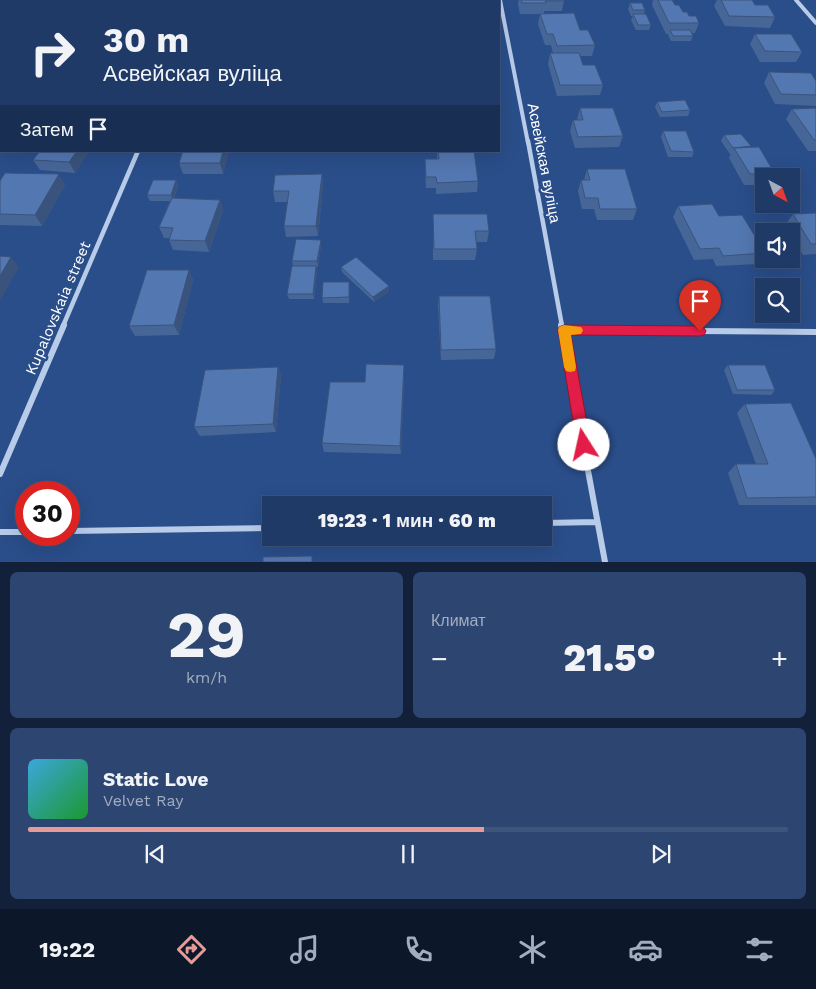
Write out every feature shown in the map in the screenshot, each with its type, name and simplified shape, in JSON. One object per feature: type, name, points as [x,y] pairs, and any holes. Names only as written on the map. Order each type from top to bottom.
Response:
[{"type":"street","name":"Асвейская вуліца","points":[[500,0],[564,330],[605,562]]},
{"type":"street","points":[[796,0],[816,23]]},
{"type":"street","name":"Kupalovskaia street","points":[[0,474],[138,152]]},
{"type":"street","points":[[564,330],[816,332]]},
{"type":"street","points":[[552,523],[597,522]]},
{"type":"street","points":[[80,531],[262,528]]},
{"type":"street","points":[[0,532],[15,532]]},
{"type":"building","points":[[521,0],[564,0],[564,1],[522,3]]},
{"type":"building","points":[[658,0],[672,0],[675,5],[679,5],[683,12],[687,12],[689,16],[696,16],[699,23],[669,23]]},
{"type":"building","points":[[721,0],[752,0],[755,5],[768,5],[775,17],[729,16]]},
{"type":"building","points":[[630,3],[642,3],[645,10],[633,10]]},
{"type":"building","points":[[574,13],[580,30],[588,30],[595,45],[557,46],[553,34],[547,34],[540,14]]},
{"type":"building","points":[[633,14],[646,14],[651,25],[638,25]]},
{"type":"building","points":[[670,30],[690,30],[693,36],[673,36]]},
{"type":"building","points":[[755,34],[791,34],[802,52],[765,51]]},
{"type":"building","points":[[550,53],[579,53],[583,65],[595,65],[603,85],[560,85]]},
{"type":"building","points":[[769,72],[811,73],[816,81],[816,95],[781,94]]},
{"type":"building","points":[[685,100],[690,110],[662,112],[657,102]]},
{"type":"building","points":[[580,108],[613,108],[623,136],[578,137],[573,120],[583,120]]},
{"type":"building","points":[[816,108],[816,140],[814,140],[792,109]]},
{"type":"building","points":[[663,131],[686,131],[694,152],[671,151]]},
{"type":"building","points":[[741,134],[751,146],[733,148],[724,135]]},
{"type":"building","points":[[759,147],[771,168],[755,168],[755,174],[750,174],[734,148]]},
{"type":"building","points":[[39,152],[76,152],[69,162],[33,160]]},
{"type":"building","points":[[183,152],[223,152],[220,163],[179,163]]},
{"type":"building","points":[[438,152],[474,152],[478,181],[437,183],[436,177],[426,177],[425,159],[439,159]]},
{"type":"building","points":[[587,169],[625,169],[637,209],[600,209],[598,198],[585,198],[581,180],[590,180]]},
{"type":"building","points":[[5,173],[59,174],[35,215],[0,214],[0,181]]},
{"type":"building","points":[[322,174],[316,226],[284,226],[289,191],[273,191],[275,175]]},
{"type":"building","points":[[153,180],[176,180],[171,195],[147,195]]},
{"type":"building","points":[[172,198],[220,200],[205,241],[169,240],[173,228],[159,227]]},
{"type":"building","points":[[712,204],[719,216],[742,215],[755,236],[755,254],[723,256],[719,248],[700,249],[678,206]]},
{"type":"building","points":[[816,213],[816,244],[811,244],[793,214]]},
{"type":"building","points":[[433,214],[487,214],[489,231],[475,231],[477,249],[434,249]]},
{"type":"building","points":[[296,239],[321,240],[317,261],[292,261]]},
{"type":"building","points":[[0,256],[11,257],[0,276]]},
{"type":"building","points":[[356,257],[389,286],[373,297],[341,267]]},
{"type":"building","points":[[292,266],[316,266],[313,294],[287,294]]},
{"type":"building","points":[[147,270],[189,270],[174,325],[129,326]]},
{"type":"building","points":[[323,282],[349,282],[349,297],[322,298]]},
{"type":"building","points":[[439,296],[490,296],[496,349],[441,350]]},
{"type":"building","points":[[366,364],[404,365],[400,446],[322,443],[330,382],[365,382]]},
{"type":"building","points":[[728,365],[765,365],[775,390],[737,390]]},
{"type":"building","points":[[278,367],[273,424],[194,427],[205,370]]},
{"type":"building","points":[[791,403],[816,459],[816,497],[747,498],[736,464],[768,464],[745,404]]},
{"type":"building","points":[[312,556],[312,562],[263,562],[263,557]]},
{"type":"slow traffic","points":[[570,367],[564,330],[577,330]]},
{"type":"route","points":[[584,445],[564,330],[700,331]]}]
